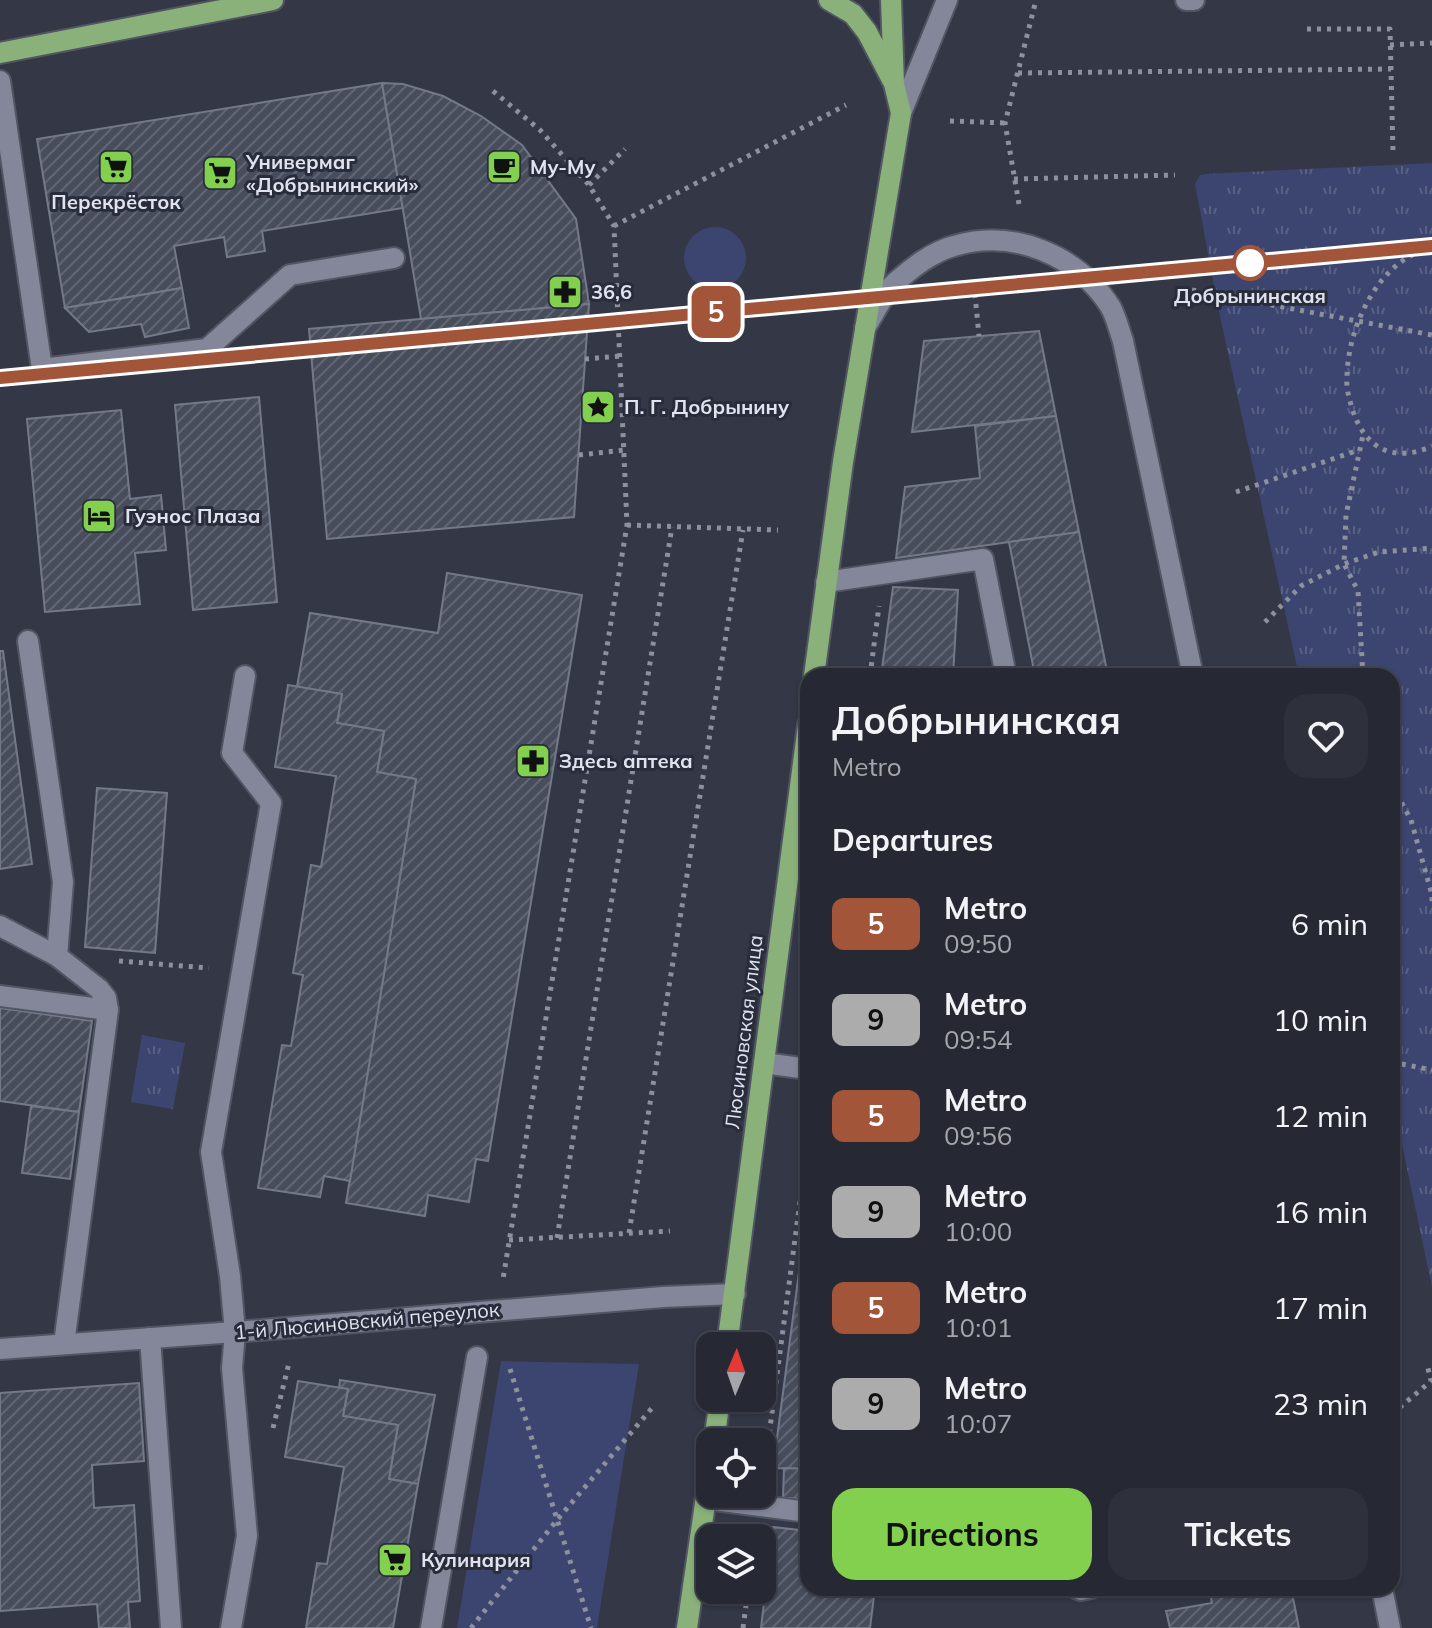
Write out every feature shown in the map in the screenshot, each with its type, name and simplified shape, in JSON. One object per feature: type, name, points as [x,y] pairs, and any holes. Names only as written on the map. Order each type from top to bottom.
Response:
[{"type":"main road","points":[[0,53],[273,0]]},
{"type":"main road","points":[[829,0],[853,14],[867,32],[894,84]]},
{"type":"main road","points":[[815,668],[863,331],[901,113],[894,84],[891,0]]},
{"type":"main road","name":"Люсиновская улица","points":[[729,1332],[764,1063],[800,837]]},
{"type":"main road","points":[[687,1628],[705,1508]]},
{"type":"street","points":[[901,113],[947,0]]},
{"type":"street","points":[[1187,0],[1194,0]]},
{"type":"street","points":[[0,81],[42,369],[207,349],[290,275],[394,258]]},
{"type":"street","points":[[863,331],[893,284],[924,260],[950,247],[975,241],[1023,243],[1073,266],[1095,285],[1112,310],[1123,341],[1191,668]]},
{"type":"street","points":[[826,582],[983,559],[1004,668]]},
{"type":"street","points":[[28,641],[63,882],[57,956]]},
{"type":"street","points":[[231,1628],[247,1536],[232,1368],[235,1332],[230,1276],[211,1152],[271,803],[232,753],[245,676]]},
{"type":"street","points":[[0,926],[57,956],[99,989],[106,998],[108,1010],[64,1344]]},
{"type":"street","points":[[0,996],[108,1010]]},
{"type":"street","points":[[764,1063],[800,1068]]},
{"type":"street","name":"1-й Люсиновский переулок","points":[[0,1349],[527,1307],[735,1294]]},
{"type":"street","points":[[150,1338],[171,1628]]},
{"type":"street","points":[[431,1628],[477,1357]]},
{"type":"street","points":[[776,1508],[800,1511]]},
{"type":"street","points":[[1384,1596],[1390,1628]]},
{"type":"path","points":[[1019,204],[1005,123],[1036,0]]},
{"type":"path","points":[[1307,29],[1390,29],[1393,153]]},
{"type":"path","points":[[1390,45],[1432,43]]},
{"type":"path","points":[[1018,73],[1391,69]]},
{"type":"path","points":[[493,91],[540,130],[589,185],[614,226],[627,525],[502,1287]]},
{"type":"path","points":[[614,226],[846,105]]},
{"type":"path","points":[[950,121],[1005,123]]},
{"type":"path","points":[[589,185],[625,149]]},
{"type":"path","points":[[1014,179],[1175,175]]},
{"type":"path","points":[[1432,248],[1417,251],[1391,269],[1371,294],[1358,321],[1347,378],[1355,419],[1363,435],[1378,448],[1396,453],[1420,451],[1432,446]]},
{"type":"path","points":[[974,284],[979,336]]},
{"type":"path","points":[[1192,290],[1432,335]]},
{"type":"path","points":[[585,359],[621,356]]},
{"type":"path","points":[[1363,435],[1346,515],[1344,564],[1358,591],[1363,668]]},
{"type":"path","points":[[579,455],[625,450]]},
{"type":"path","points":[[1236,492],[1359,450]]},
{"type":"path","points":[[627,525],[778,530]]},
{"type":"path","points":[[557,1238],[672,527]]},
{"type":"path","points":[[629,1233],[743,530]]},
{"type":"path","points":[[1265,622],[1301,586],[1344,564],[1379,552],[1432,548]]},
{"type":"path","points":[[1400,800],[1411,820],[1432,895],[1432,907]]},
{"type":"path","points":[[119,961],[242,971]]},
{"type":"path","points":[[1400,1064],[1432,1070]]},
{"type":"path","points":[[770,1428],[800,1201]]},
{"type":"path","points":[[509,1240],[670,1231]]},
{"type":"path","points":[[508,1363],[591,1628]]},
{"type":"path","points":[[1400,1407],[1431,1381],[1427,1364]]},
{"type":"path","points":[[471,1628],[652,1408]]},
{"type":"path","points":[[743,1628],[746,1604]]},
{"type":"green space","points":[[1432,163],[1432,1287],[1400,1135],[1400,668],[1297,668],[1219,312],[1195,184],[1200,175]]},
{"type":"green space","points":[[715,227],[737,236],[746,258],[737,280],[715,289],[693,280],[684,258],[693,236]]},
{"type":"green space","points":[[142,1035],[185,1043],[173,1109],[131,1102]]},
{"type":"green space","points":[[501,1361],[639,1364],[597,1628],[457,1628]]},
{"type":"building","name":"Универмаг «Добрынинский»","points":[[382,83],[403,208],[262,231],[265,251],[227,257],[224,237],[174,246],[182,288],[65,308],[37,139]]},
{"type":"building","points":[[382,83],[403,84],[443,96],[481,116],[522,145],[576,219],[589,304],[421,319]]},
{"type":"building","points":[[182,288],[189,328],[145,337],[141,324],[89,332],[65,308]]},
{"type":"building","points":[[589,304],[574,517],[327,539],[309,329]]},
{"type":"building","points":[[1039,331],[1056,416],[912,432],[924,341]]},
{"type":"building","points":[[259,397],[277,602],[193,610],[175,405]]},
{"type":"building","name":"Гуэнос Плаза","points":[[121,410],[130,499],[161,495],[166,550],[135,553],[140,604],[45,612],[27,419]]},
{"type":"building","points":[[1056,416],[1079,532],[896,558],[905,487],[980,478],[975,426]]},
{"type":"building","points":[[1079,532],[1106,668],[1033,668],[1009,542]]},
{"type":"building","points":[[447,573],[582,595],[488,1161],[476,1159],[469,1202],[428,1195],[425,1216],[346,1203],[416,779],[377,772],[384,731],[337,723],[342,694],[297,687],[310,613],[438,633]]},
{"type":"building","points":[[893,587],[958,590],[953,668],[882,668]]},
{"type":"building","points":[[0,651],[3,651],[32,864],[0,869]]},
{"type":"building","points":[[288,685],[342,694],[337,723],[384,731],[377,772],[416,779],[350,1181],[324,1176],[320,1197],[258,1188],[282,1045],[291,1046],[303,975],[293,973],[311,865],[321,867],[336,776],[275,767]]},
{"type":"building","points":[[97,788],[167,793],[155,953],[85,947]]},
{"type":"building","points":[[0,1008],[92,1021],[79,1112],[0,1101]]},
{"type":"building","points":[[31,1106],[79,1112],[70,1179],[22,1173]]},
{"type":"building","points":[[800,1264],[800,1469],[776,1468],[776,1445]]},
{"type":"building","points":[[340,1380],[435,1395],[418,1484],[389,1479],[398,1425],[343,1416],[348,1389],[339,1388]]},
{"type":"building","points":[[298,1381],[348,1389],[343,1416],[398,1425],[389,1479],[418,1484],[393,1628],[306,1628],[317,1563],[327,1564],[344,1467],[285,1457]]},
{"type":"building","points":[[139,1383],[144,1461],[92,1465],[94,1508],[134,1505],[140,1601],[128,1602],[130,1628],[99,1628],[97,1604],[0,1611],[0,1393]]},
{"type":"building","points":[[784,1468],[800,1469],[800,1499],[783,1498]]},
{"type":"building","points":[[776,1527],[800,1530],[800,1596],[874,1596],[870,1628],[761,1628],[764,1604],[776,1604]]},
{"type":"building","points":[[1211,1596],[1293,1596],[1299,1628],[1170,1628],[1166,1611],[1212,1603]]},
{"type":"metro line","name":"5","points":[[0,378],[1432,246]]},
{"type":"place","name":"Перекрёсток","points":[[116,167]]},
{"type":"place","name":"Му-Му","points":[[504,167]]},
{"type":"place","name":"Универмаг «Добрынинский»","points":[[220,173]]},
{"type":"place","name":"Добрынинская","points":[[1250,263]]},
{"type":"place","name":"36,6","points":[[565,292]]},
{"type":"place","name":"П. Г. Добрынину","points":[[598,407]]},
{"type":"place","name":"Гуэнос Плаза","points":[[99,516]]},
{"type":"place","name":"Здесь аптека","points":[[533,761]]},
{"type":"place","name":"Кулинария","points":[[395,1560]]}]
